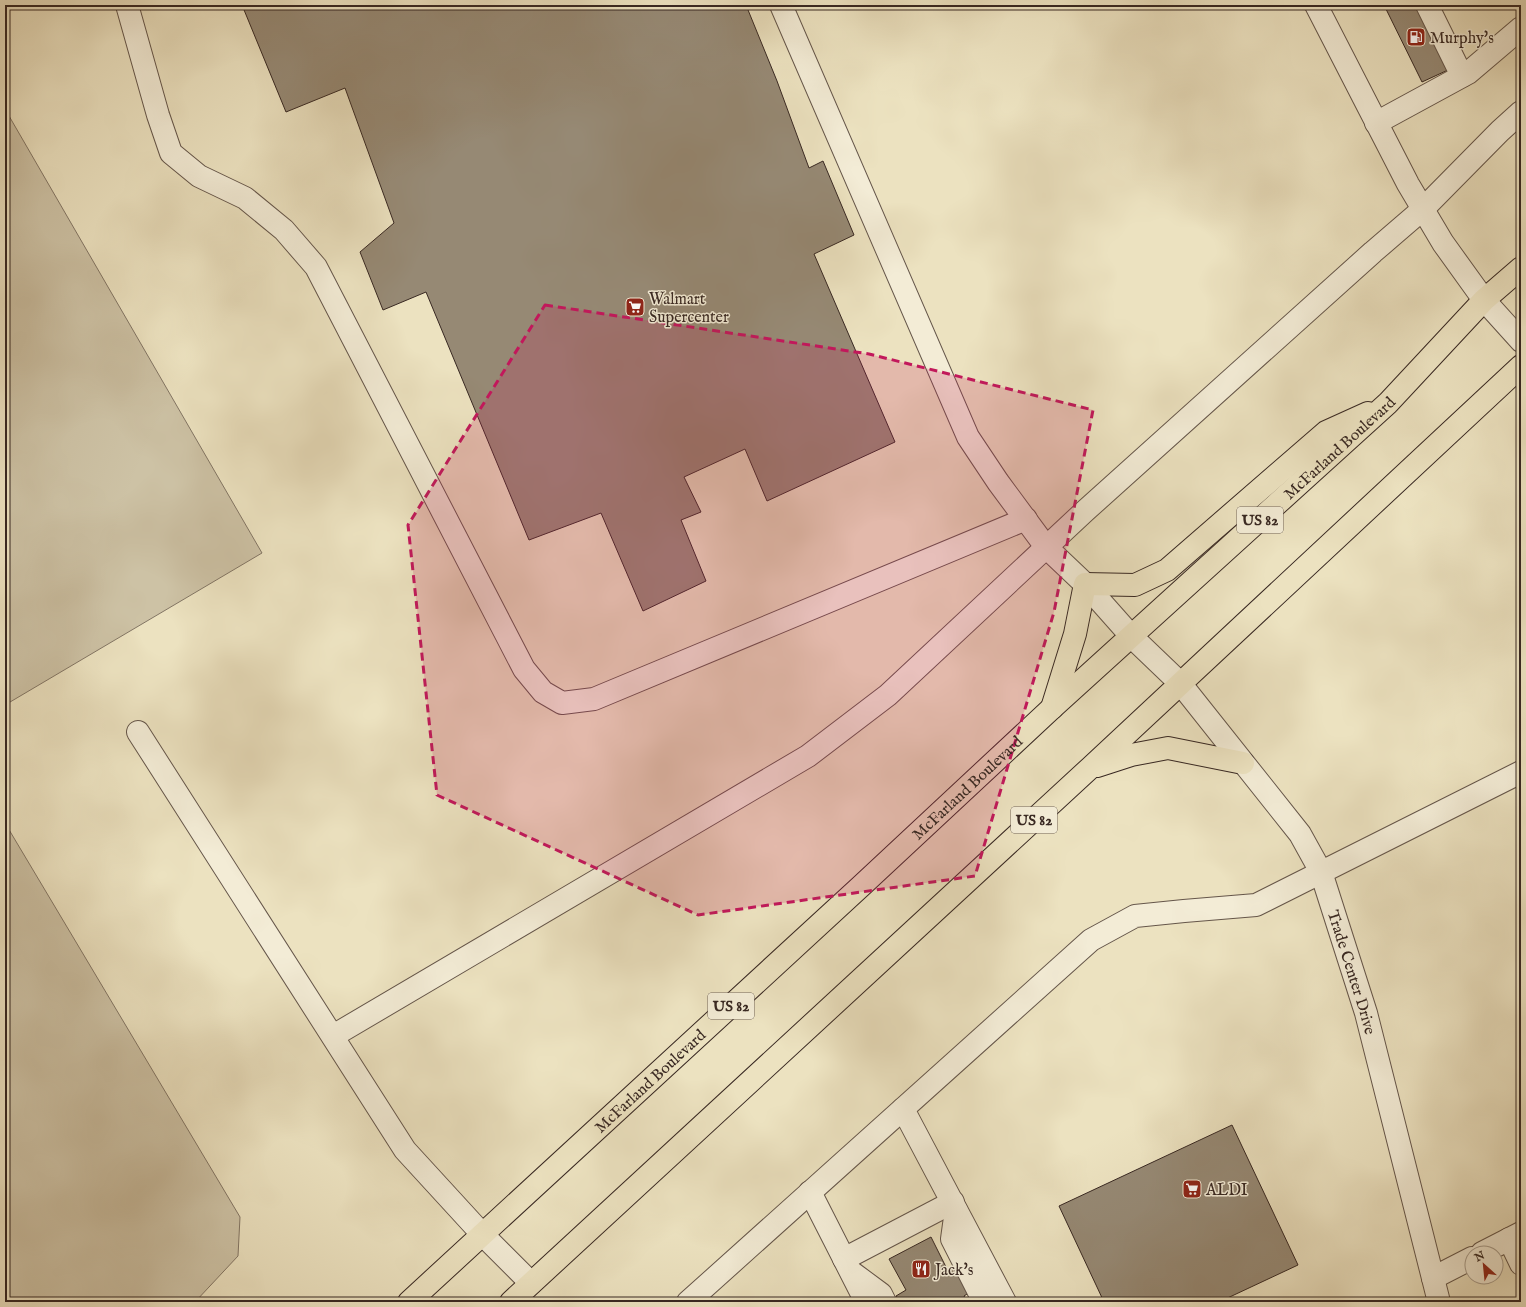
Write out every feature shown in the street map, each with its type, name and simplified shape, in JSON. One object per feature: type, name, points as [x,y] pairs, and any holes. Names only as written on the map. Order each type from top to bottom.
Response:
[{"type":"highway","name":"McFarland Boulevard","points":[[409,1302],[1052,708],[1388,403],[1484,300],[1521,268]]},
{"type":"highway","name":"US 82","points":[[511,1302],[1090,768],[1521,366]]},
{"type":"highway","points":[[1052,708],[1075,634],[1085,584],[1135,585],[1167,570],[1326,432],[1388,403]]},
{"type":"highway","points":[[1090,768],[1131,754],[1168,748],[1244,763]]},
{"type":"lane","points":[[127,5],[158,115],[171,153],[198,176],[245,198],[284,230],[316,267],[524,670],[543,692],[562,703],[594,699],[1026,520]]},
{"type":"lane","name":"Trade Center Drive","points":[[781,5],[968,437],[998,482],[1046,547],[1085,584],[1132,637],[1180,684],[1300,834],[1321,872],[1366,1013],[1439,1302]]},
{"type":"lane","points":[[1316,5],[1408,184],[1443,242],[1484,300],[1521,341]]},
{"type":"lane","points":[[1427,5],[1462,76]]},
{"type":"lane","points":[[1376,123],[1462,76],[1521,28]]},
{"type":"lane","points":[[333,1036],[808,756],[888,694],[1046,547],[1373,252],[1423,209],[1500,131],[1521,112]]},
{"type":"lane","points":[[138,732],[405,1150],[482,1234],[531,1283]]},
{"type":"lane","points":[[688,1302],[1091,940],[1135,916],[1184,910],[1256,905],[1521,772]]},
{"type":"lane","points":[[903,1109],[1005,1302]]},
{"type":"lane","points":[[810,1192],[866,1302]]},
{"type":"lane","points":[[847,1265],[954,1206]]},
{"type":"lane","points":[[954,1206],[952,1239],[984,1302]]},
{"type":"lane","points":[[1498,1245],[1515,1236],[1521,1264]]},
{"type":"lane","points":[[1433,1278],[1464,1262]]},
{"type":"lane","points":[[847,1265],[881,1294],[885,1302]]},
{"type":"highlighted area","points":[[545,305],[869,354],[1093,410],[1054,612],[975,876],[698,915],[437,795],[408,525]]},
{"type":"shaded area","points":[[5,109],[262,553],[5,705]]},
{"type":"shaded area","points":[[5,823],[240,1217],[238,1256],[195,1302],[5,1302]]},
{"type":"building","name":"Walmart Supercenter","points":[[242,5],[746,5],[777,81],[809,168],[823,161],[854,235],[814,254],[895,442],[767,501],[745,449],[684,477],[701,512],[681,520],[706,581],[643,611],[601,513],[529,540],[426,292],[383,310],[360,252],[394,223],[345,88],[286,112]]},
{"type":"building","name":"Murphy's","points":[[1384,5],[1416,5],[1448,70],[1422,82]]},
{"type":"building","points":[[1232,1125],[1298,1265],[1219,1302],[1104,1302],[1059,1206]]},
{"type":"building","name":"Jack's","points":[[931,1237],[948,1271],[957,1266],[970,1292],[964,1296],[967,1302],[899,1302],[896,1296],[906,1290],[889,1259]]},
{"type":"place","name":"Murphy's","points":[[1416,37]]},
{"type":"place","name":"Walmart Supercenter","points":[[635,307]]},
{"type":"place","name":"ALDI","points":[[1192,1189]]},
{"type":"place","name":"Jack's","points":[[921,1269]]}]
